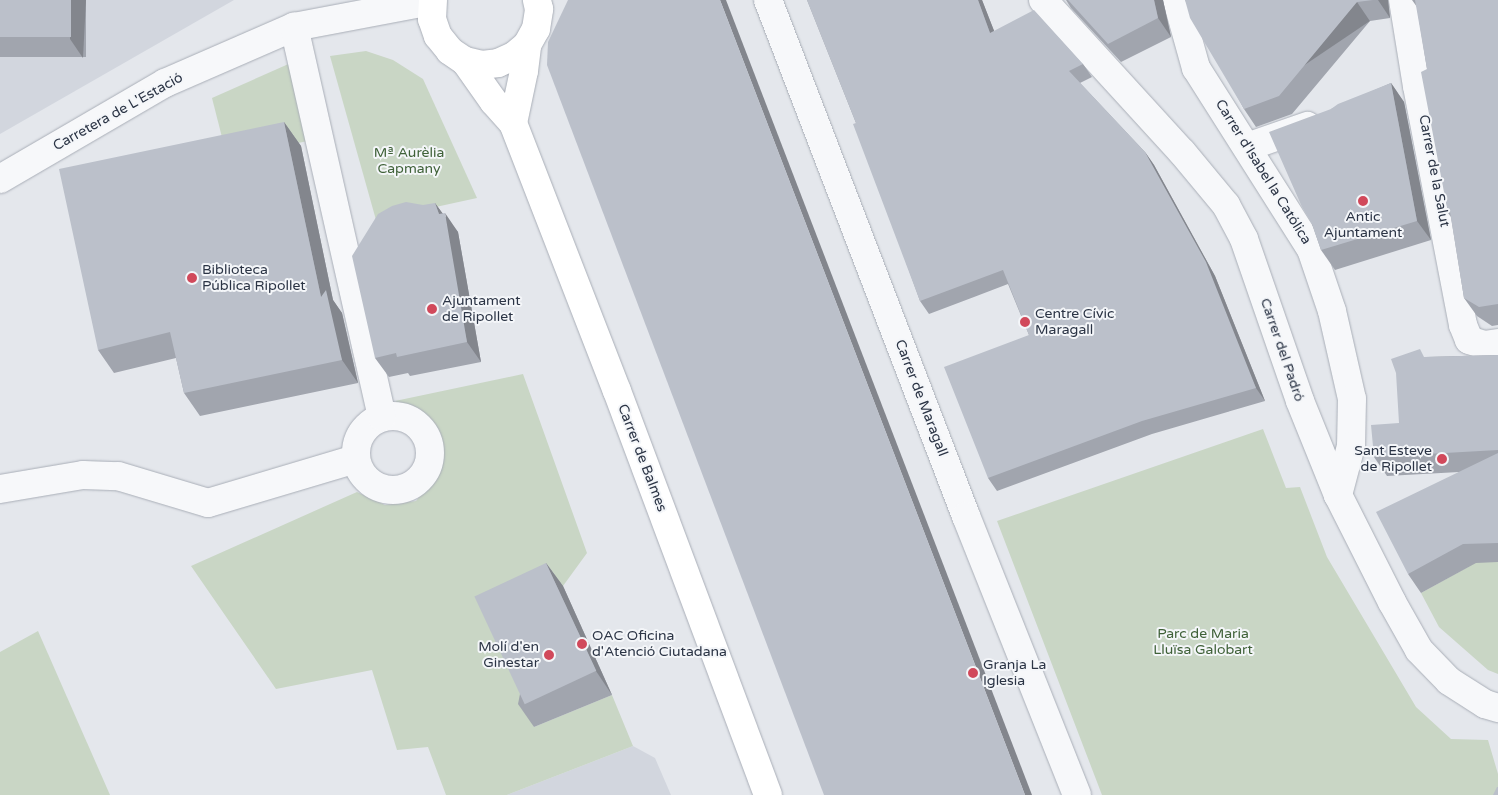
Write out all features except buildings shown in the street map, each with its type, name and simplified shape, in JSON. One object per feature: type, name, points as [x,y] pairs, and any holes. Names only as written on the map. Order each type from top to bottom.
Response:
[{"type":"main road","name":"Carrer de Balmes","points":[[433,0],[432,19],[438,36],[450,51],[465,61],[494,102],[513,123],[768,795]]},
{"type":"main road","points":[[513,123],[527,45],[536,29],[539,9],[537,0]]},
{"type":"main road","points":[[465,61],[482,65],[498,63],[514,56],[527,45]]},
{"type":"street","name":"Carretera de L'Estació","points":[[0,179],[165,82],[294,28],[433,0]]},
{"type":"street","name":"Carrer de Maragall","points":[[768,0],[966,516],[1077,795]]},
{"type":"street","name":"Carrer del Padró","points":[[1044,0],[1182,152],[1226,205],[1244,238],[1300,401],[1338,495],[1419,650],[1449,681],[1485,704],[1498,708]]},
{"type":"street","name":"Carrer d'Isabel la Católica","points":[[1177,0],[1196,68],[1311,249],[1332,312],[1352,399],[1351,446],[1338,495]]},
{"type":"street","name":"Carrer de la Salut","points":[[1404,0],[1417,86],[1461,316],[1469,340],[1484,345],[1498,343]]},
{"type":"street","points":[[294,28],[382,417]]},
{"type":"street","points":[[1247,147],[1329,117]]},
{"type":"street","points":[[382,417],[406,418],[416,423],[424,432],[429,442],[431,455],[428,467],[422,478],[413,485],[401,490],[377,487],[367,480],[360,470],[356,459],[356,448],[362,433],[372,422],[382,417]]},
{"type":"street","points":[[0,489],[83,475],[118,476],[208,503],[356,459]]},
{"type":"shaded area","points":[[0,0],[234,0],[0,134]]},
{"type":"shaded area","points":[[633,746],[655,758],[671,795],[507,795]]},
{"type":"green space","name":"Mª Aurèlia Capmany","points":[[366,51],[393,60],[423,79],[477,198],[376,220],[330,56]]},
{"type":"green space","points":[[293,62],[308,141],[227,157],[212,98]]},
{"type":"green space","points":[[523,374],[587,553],[563,586],[489,615],[534,727],[612,695],[633,746],[507,795],[446,795],[428,747],[397,750],[372,670],[276,689],[191,566],[357,492],[385,505],[416,501],[433,480],[442,448],[435,424],[395,401]]},
{"type":"green space","name":"Parc de Maria Lluïsa Galobart","points":[[1263,429],[1286,488],[1300,487],[1327,557],[1416,707],[1451,739],[1488,740],[1498,774],[1498,795],[1102,795],[997,521]]},
{"type":"green space","points":[[1498,547],[1498,674],[1488,670],[1439,627],[1421,593],[1468,567]]},
{"type":"green space","points":[[38,631],[110,795],[0,795],[0,652]]},
{"type":"place","name":"Antic Ajuntament","points":[[1363,201]]},
{"type":"place","name":"Biblioteca Pública Ripollet","points":[[192,278]]},
{"type":"place","name":"Ajuntament de Ripollet","points":[[432,309]]},
{"type":"place","name":"Centre Cívic Maragall","points":[[1025,322]]},
{"type":"place","name":"Sant Esteve de Ripollet","points":[[1442,459]]},
{"type":"place","name":"OAC Oficina d'Atenció Ciutadana","points":[[582,644]]},
{"type":"place","name":"Molí d'en Ginestar","points":[[549,655]]},
{"type":"place","name":"Granja La Iglesia","points":[[973,673]]}]
